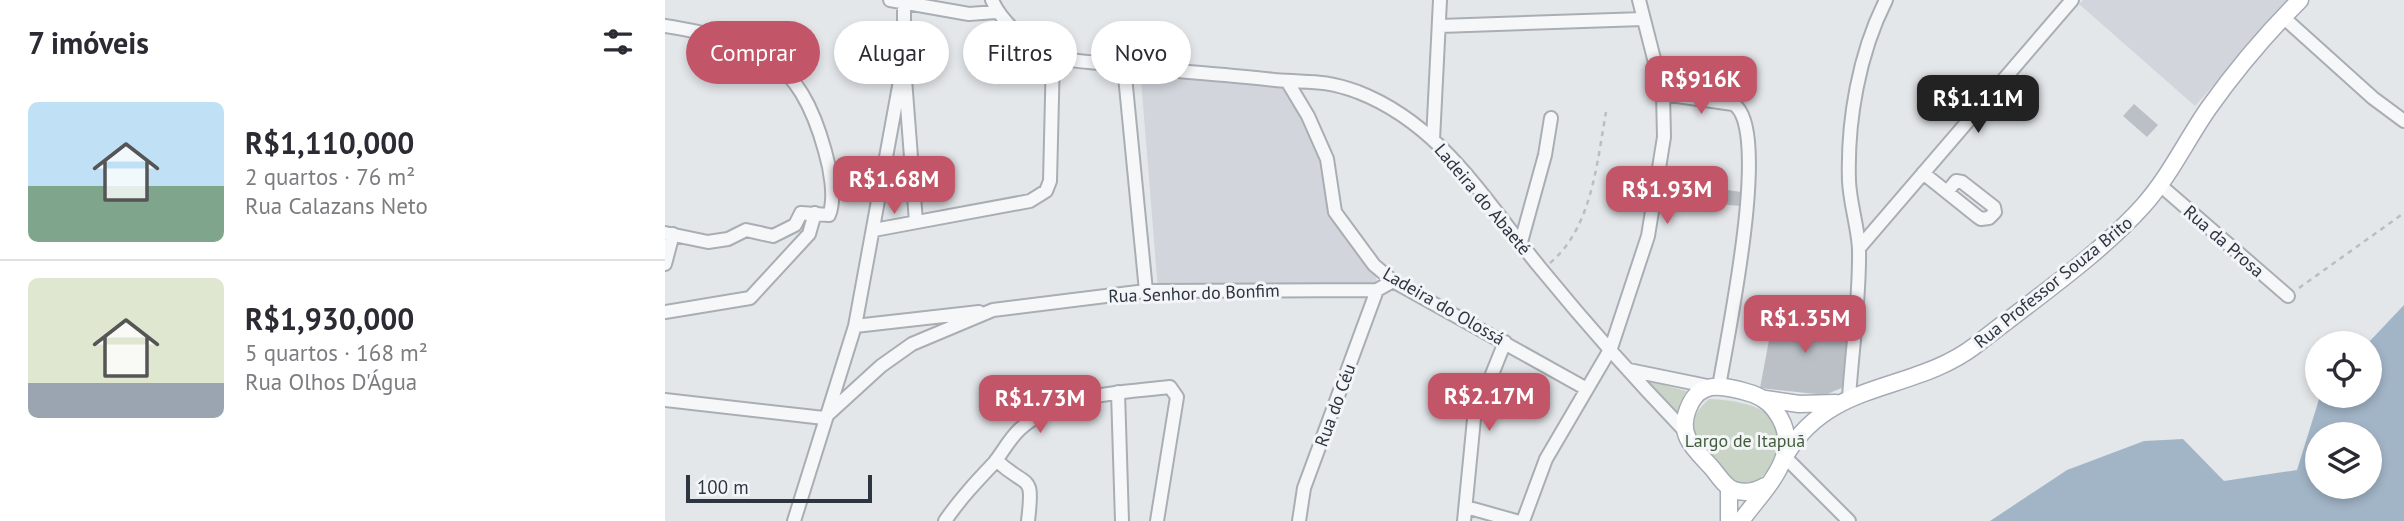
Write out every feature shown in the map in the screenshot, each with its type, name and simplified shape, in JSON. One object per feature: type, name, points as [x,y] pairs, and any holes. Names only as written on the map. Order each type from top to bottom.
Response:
[{"type":"main road","name":"Rua Professor Souza Brito","points":[[1786,455],[1811,421],[1842,401],[1941,366],[1964,353],[2129,221],[2160,185],[2210,107],[2300,0]]},
{"type":"main road","points":[[1741,521],[1765,486],[1786,455],[1782,422],[1765,399],[1716,387],[1698,394],[1690,403],[1683,429],[1692,447],[1729,488],[1749,492],[1765,486]]},
{"type":"main road","name":"Rua Professor Souza Brito","points":[[1765,399],[1799,404],[1842,401]]},
{"type":"main road","points":[[1729,488],[1729,521]]},
{"type":"street","points":[[890,0],[969,14],[994,6]]},
{"type":"street","points":[[1433,139],[1440,0]]},
{"type":"street","points":[[1523,521],[1546,458],[1585,387],[1611,348],[1648,236],[1664,137],[1664,94],[1639,0]]},
{"type":"street","points":[[1842,401],[1859,248],[1849,181],[1850,151],[1862,63],[1874,24],[1886,0]]},
{"type":"street","points":[[1859,248],[2072,0]]},
{"type":"street","points":[[904,3],[904,21]]},
{"type":"street","name":"Ladeira do Abaeté","points":[[994,6],[1008,21]]},
{"type":"street","points":[[2283,17],[2404,121]]},
{"type":"street","points":[[1440,26],[1643,19]]},
{"type":"street","points":[[665,26],[720,35],[744,43],[791,76],[809,102],[829,163],[831,204],[821,214],[810,234],[750,298],[665,312]]},
{"type":"street","name":"Ladeira do Abaeté","points":[[1191,72],[1287,81],[1326,81],[1361,93],[1410,118],[1466,173],[1629,370],[1683,429]]},
{"type":"street","name":"Ladeira do Olossá","points":[[1287,81],[1308,116],[1327,159],[1335,212],[1374,265],[1393,281],[1585,387]]},
{"type":"street","points":[[794,521],[824,418],[855,326],[900,84]]},
{"type":"street","points":[[906,84],[916,222]]},
{"type":"street","points":[[874,230],[1030,201],[1046,191],[1050,181],[1052,84]]},
{"type":"street","points":[[1126,84],[1146,291]]},
{"type":"street","points":[[1629,370],[1716,387],[1749,188],[1748,127],[1740,108],[1733,104],[1664,94]]},
{"type":"street","points":[[1521,242],[1545,155],[1551,118]]},
{"type":"street","points":[[1923,173],[1947,192]]},
{"type":"street","name":"Rua da Prosa","points":[[2160,185],[2288,296]]},
{"type":"street","points":[[665,264],[669,234],[708,242],[728,239],[746,230],[773,236],[796,225],[801,213],[821,214]]},
{"type":"street","name":"Rua Senhor do Bonfim","points":[[855,326],[1146,291],[1377,290],[1393,281]]},
{"type":"street","name":"Rua do Céu","points":[[1299,521],[1304,488],[1377,290]]},
{"type":"street","name":"Rua Senhor do Bonfim","points":[[824,418],[881,366],[912,344],[993,310]]},
{"type":"street","points":[[1464,521],[1474,419],[1505,342]]},
{"type":"street","points":[[945,521],[967,489],[996,460],[1021,428],[1044,413],[1078,399],[1170,387],[1177,397],[1157,521]]},
{"type":"street","points":[[1118,392],[1122,521]]},
{"type":"street","points":[[665,400],[824,418]]},
{"type":"street","points":[[1786,455],[1849,521]]},
{"type":"street","points":[[996,460],[1030,484],[1032,491],[1028,521]]},
{"type":"street","points":[[1466,507],[1516,521]]},
{"type":"path","points":[[1560,255],[1591,193],[1607,112]]},
{"type":"path","points":[[2288,296],[2404,213]]},
{"type":"shaded area","points":[[2083,0],[2290,0],[2195,106],[2079,4]]},
{"type":"shaded area","points":[[1191,72],[1287,81],[1323,148],[1333,206],[1376,274],[1377,290],[1158,291],[1141,84],[1191,84]]},
{"type":"green space","name":"Largo de Itapuã","points":[[1647,381],[1694,393],[1679,420],[1645,384]]},
{"type":"green space","name":"Largo de Itapuã","points":[[1709,399],[1756,408],[1769,414],[1778,423],[1782,435],[1780,449],[1768,470],[1752,483],[1745,485],[1733,478],[1702,444],[1694,431],[1695,417]]},
{"type":"water","points":[[2404,305],[2404,521],[1990,521],[2067,470],[2144,441],[2183,439],[2224,481],[2297,470],[2305,444],[2305,499],[2382,499],[2382,422],[2312,422],[2316,408],[2382,408],[2382,331],[2379,331]]},
{"type":"building","points":[[2134,104],[2158,125],[2147,137],[2123,116]]},
{"type":"building","points":[[1719,189],[1742,192],[1741,206],[1717,204]]},
{"type":"building","points":[[1775,308],[1803,308],[1809,324],[1851,326],[1844,387],[1825,395],[1760,388]]}]
